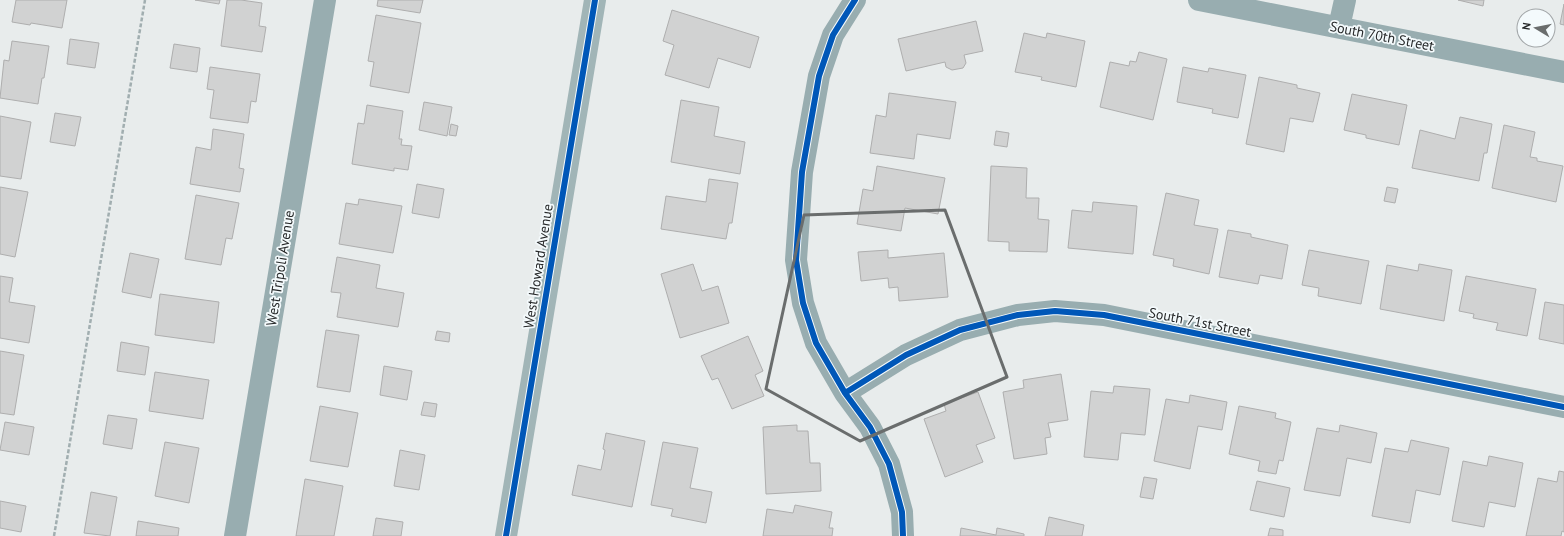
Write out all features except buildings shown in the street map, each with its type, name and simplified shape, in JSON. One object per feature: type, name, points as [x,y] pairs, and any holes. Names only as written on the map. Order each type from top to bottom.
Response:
[{"type":"street","name":"West Tripoli Avenue","points":[[235,536],[325,0]]},
{"type":"street","name":"West Howard Avenue","points":[[506,536],[595,0]]},
{"type":"street","points":[[855,0],[833,36],[819,76],[802,172],[796,260],[803,303],[816,343],[845,393],[870,427],[888,464],[902,512],[903,536]]},
{"type":"street","name":"South 70th Street","points":[[1199,0],[1564,72]]},
{"type":"street","points":[[1339,27],[1345,0]]},
{"type":"street","name":"South 71st Street","points":[[845,393],[906,355],[960,330],[1018,315],[1055,312],[1104,315],[1564,407]]},
{"type":"path","points":[[54,536],[145,0]]},
{"type":"highlighted area","points":[[945,210],[1007,377],[860,441],[766,389],[804,215]]},
{"type":"cycle path","points":[[506,536],[595,0]]},
{"type":"cycle path","points":[[855,0],[833,35],[819,76],[802,172],[796,260],[803,303],[816,343],[845,393],[870,427],[889,464],[902,512],[903,536]]},
{"type":"cycle path","points":[[845,393],[906,355],[960,330],[1018,315],[1055,311],[1104,315],[1564,407]]}]
